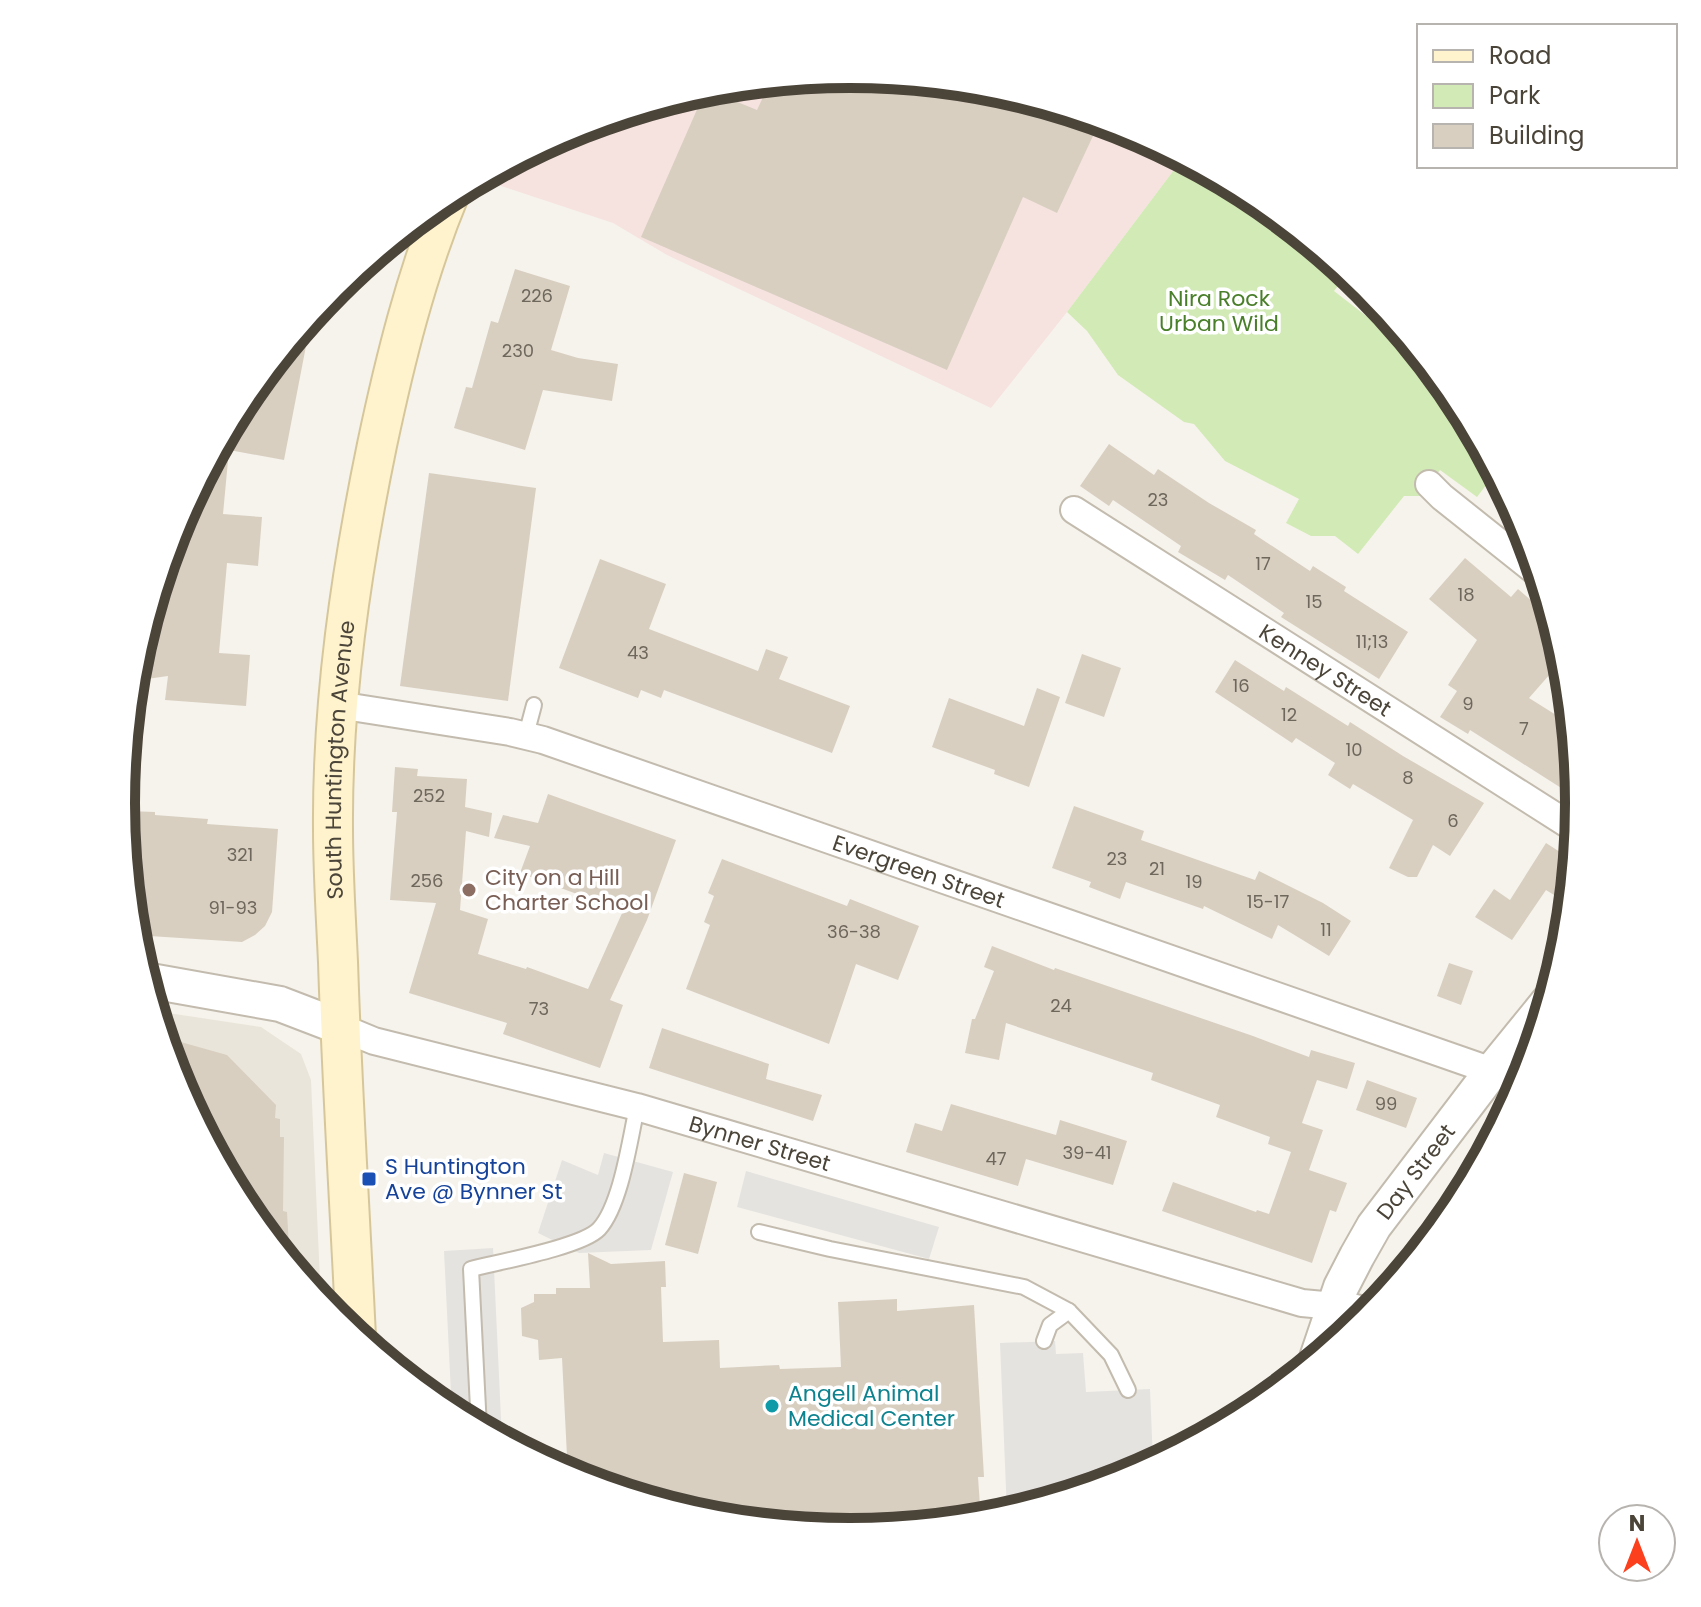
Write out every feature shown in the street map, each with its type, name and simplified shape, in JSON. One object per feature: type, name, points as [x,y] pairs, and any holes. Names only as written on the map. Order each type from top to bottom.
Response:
[{"type":"main road","name":"South Huntington Avenue","points":[[355,1318],[333,828],[338,705],[346,622],[364,510],[389,391],[406,322],[441,217]]},
{"type":"street","points":[[1429,484],[1524,562]]},
{"type":"street","name":"Kenney Street","points":[[1074,510],[1565,822]]},
{"type":"street","name":"Evergreen Street","points":[[338,705],[526,735],[1492,1071]]},
{"type":"street","name":"Bynner Street","points":[[158,982],[280,1004],[374,1041],[637,1107],[1302,1303],[1357,1308]]},
{"type":"street","name":"Day Street","points":[[1323,1340],[1357,1256],[1380,1218],[1531,1023]]},
{"type":"lane","points":[[526,735],[534,705]]},
{"type":"lane","points":[[478,1414],[471,1269],[568,1245],[597,1232],[615,1203],[637,1107]]},
{"type":"lane","points":[[759,1232],[1024,1287],[1069,1311],[1111,1355],[1128,1390]]},
{"type":"lane","points":[[1044,1341],[1050,1325],[1069,1311]]},
{"type":"shaded area","points":[[850,88],[944,94],[1036,112],[1124,142],[1176,167],[991,408],[667,255],[613,223],[494,184],[577,142],[665,112],[757,94]]},
{"type":"shaded area","points":[[167,1013],[261,1027],[301,1054],[311,1080],[320,1283],[283,1239],[231,1161],[189,1077]]},
{"type":"shaded area","points":[[604,1153],[673,1172],[651,1250],[579,1253],[538,1233],[562,1160],[598,1175]]},
{"type":"shaded area","points":[[746,1171],[939,1227],[929,1259],[737,1207]]},
{"type":"shaded area","points":[[493,1248],[501,1428],[451,1397],[444,1251]]},
{"type":"shaded area","points":[[1055,1341],[1056,1354],[1083,1353],[1086,1392],[1150,1389],[1153,1452],[1080,1481],[1006,1501],[1000,1343]]},
{"type":"green space","name":"Nira Rock Urban Wild","points":[[1176,167],[1248,209],[1286,236],[1340,283],[1334,291],[1390,335],[1418,368],[1445,406],[1489,481],[1477,497],[1440,470],[1420,496],[1404,496],[1358,554],[1335,536],[1311,536],[1286,523],[1299,499],[1225,461],[1194,424],[1184,422],[1118,375],[1087,331],[1067,312]]},
{"type":"building","points":[[850,88],[897,90],[990,102],[1036,112],[1095,131],[1057,213],[1023,197],[947,370],[641,237],[699,105],[730,99],[757,110],[765,93]]},
{"type":"building","points":[[515,269],[570,286],[551,350],[618,364],[612,401],[543,390],[525,450],[454,428],[466,387],[472,388],[491,321],[498,323]]},
{"type":"building","points":[[307,339],[284,460],[229,450],[223,514],[262,517],[258,566],[227,563],[219,653],[250,655],[246,706],[165,700],[168,676],[146,679],[159,618],[172,578],[175,578],[176,566],[189,530],[209,487],[231,446],[283,368]]},
{"type":"building","points":[[1109,444],[1154,475],[1158,469],[1256,530],[1254,534],[1310,571],[1313,566],[1346,587],[1344,591],[1408,632],[1379,679],[1281,617],[1284,613],[1228,575],[1225,580],[1178,552],[1181,546],[1113,500],[1109,506],[1080,486]]},
{"type":"building","points":[[429,473],[536,488],[508,701],[400,686]]},
{"type":"building","points":[[1465,558],[1511,597],[1518,589],[1538,607],[1553,671],[1529,698],[1561,718],[1565,791],[1470,730],[1468,734],[1440,717],[1457,691],[1448,685],[1477,640],[1429,599]]},
{"type":"building","points":[[600,559],[666,584],[649,629],[758,671],[766,649],[788,657],[779,679],[850,706],[832,753],[664,690],[661,698],[641,690],[638,698],[559,668]]},
{"type":"building","points":[[1082,654],[1121,668],[1104,717],[1065,703]]},
{"type":"building","points":[[1235,660],[1284,691],[1286,687],[1348,726],[1350,722],[1484,803],[1450,856],[1433,845],[1417,877],[1408,877],[1389,868],[1413,820],[1353,784],[1350,789],[1328,775],[1335,763],[1296,738],[1292,743],[1215,692]]},
{"type":"building","points":[[1037,688],[1060,697],[1029,787],[994,774],[995,770],[932,747],[949,698],[1024,726]]},
{"type":"building","points":[[395,767],[418,769],[417,776],[467,779],[465,807],[492,813],[489,837],[466,831],[460,910],[488,919],[478,954],[527,967],[588,989],[623,911],[520,873],[530,846],[494,838],[503,815],[538,823],[548,794],[676,840],[647,920],[610,1000],[623,1005],[600,1068],[503,1034],[507,1023],[409,993],[436,903],[390,900],[397,812],[392,812]]},
{"type":"building","points":[[1074,806],[1144,831],[1141,840],[1255,880],[1259,871],[1323,903],[1351,921],[1329,956],[1278,925],[1272,939],[1204,906],[1203,909],[1126,882],[1120,899],[1089,887],[1091,882],[1052,868]]},
{"type":"building","points":[[135,811],[208,819],[207,824],[278,829],[272,912],[265,926],[242,942],[148,936],[141,897]]},
{"type":"building","points":[[1546,843],[1564,854],[1560,899],[1546,890],[1512,940],[1475,917],[1494,889],[1510,900]]},
{"type":"building","points":[[722,859],[847,906],[850,899],[919,926],[898,980],[856,964],[829,1044],[686,989],[710,925],[704,922],[714,896],[708,893]]},
{"type":"building","points":[[992,946],[1309,1057],[1311,1050],[1355,1063],[1347,1089],[1317,1080],[1302,1123],[1323,1130],[1309,1170],[1347,1183],[1336,1212],[1330,1210],[1312,1263],[1162,1211],[1173,1182],[1269,1214],[1291,1152],[1268,1144],[1270,1137],[1216,1117],[1220,1105],[1151,1080],[1153,1073],[1006,1023],[999,1060],[965,1053],[972,1019],[975,1019],[994,971],[984,967]]},
{"type":"building","points":[[1449,963],[1473,971],[1461,1005],[1437,996]]},
{"type":"building","points":[[662,1028],[769,1064],[766,1079],[822,1095],[813,1121],[649,1068]]},
{"type":"building","points":[[176,1041],[227,1055],[276,1105],[275,1118],[280,1119],[280,1137],[284,1137],[283,1211],[287,1212],[289,1246],[231,1161],[189,1077]]},
{"type":"building","points":[[1367,1080],[1417,1098],[1406,1128],[1356,1110]]},
{"type":"building","points":[[951,1104],[1056,1135],[1060,1120],[1127,1141],[1113,1185],[1026,1159],[1018,1186],[906,1152],[915,1123],[942,1131]]},
{"type":"building","points":[[684,1173],[717,1182],[698,1254],[665,1245]]},
{"type":"building","name":"Angell Animal Medical Center","points":[[588,1253],[611,1264],[665,1261],[666,1287],[661,1287],[663,1342],[719,1340],[720,1368],[779,1365],[780,1369],[841,1367],[838,1302],[897,1299],[897,1311],[974,1305],[984,1477],[978,1477],[980,1507],[944,1513],[850,1519],[757,1513],[665,1495],[567,1460],[562,1358],[539,1360],[538,1340],[522,1336],[521,1308],[534,1302],[534,1294],[556,1294],[556,1288],[590,1288]]},
{"type":"place","name":"City on a Hill Charter School","points":[[469,890]]},
{"type":"place","name":"S Huntington Ave @ Bynner St","points":[[369,1179]]},
{"type":"place","name":"Angell Animal Medical Center","points":[[772,1406]]}]
